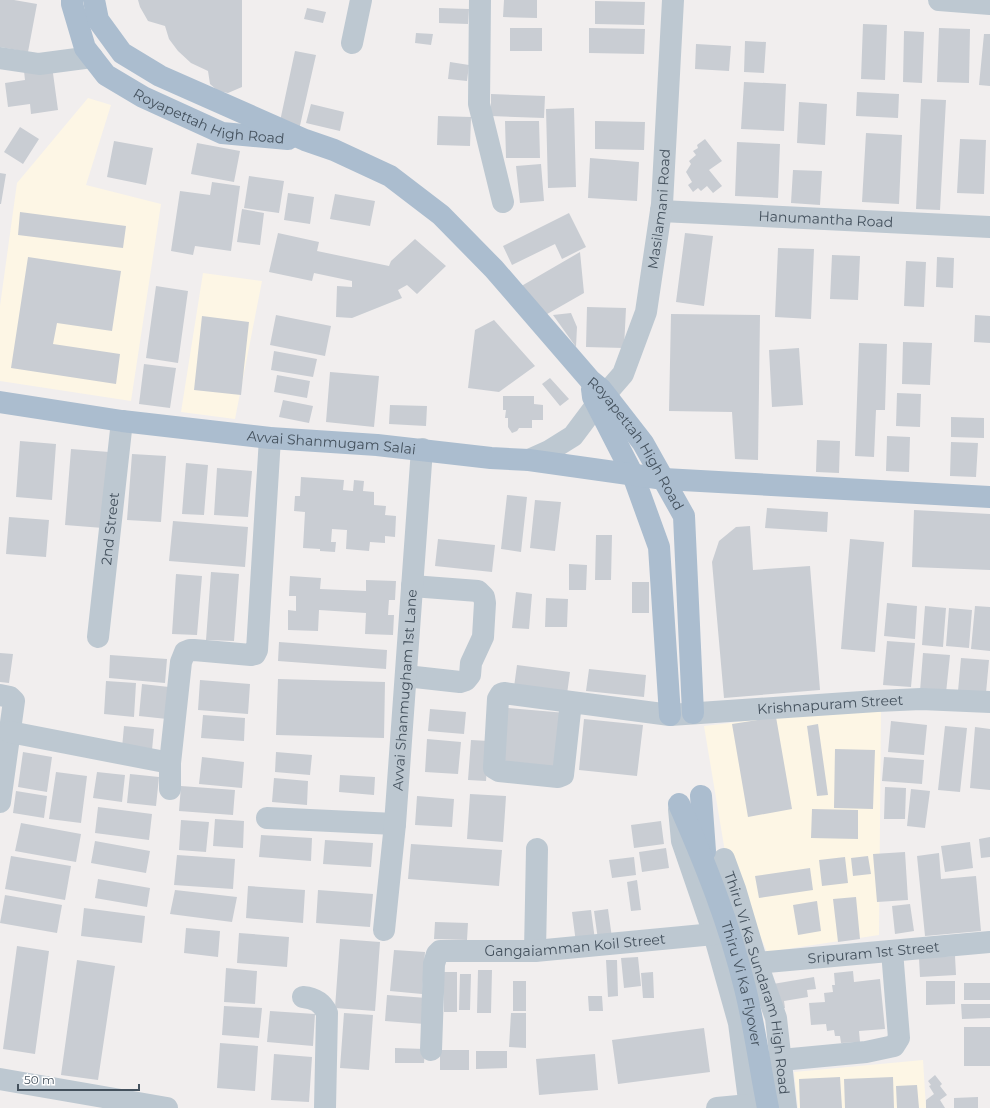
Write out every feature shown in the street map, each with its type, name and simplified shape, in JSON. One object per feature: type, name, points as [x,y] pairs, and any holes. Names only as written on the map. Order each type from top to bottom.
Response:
[{"type":"main road","name":"Royapettah High Road","points":[[72,0],[85,48],[106,75],[143,97],[222,133],[305,140]]},
{"type":"main road","name":"Royapettah High Road","points":[[94,0],[98,20],[122,53],[160,76],[305,140],[334,150],[390,176],[441,215],[494,269],[590,380],[593,397],[601,399],[643,443],[684,516],[693,713]]},
{"type":"main road","name":"Royapettah High Road","points":[[601,399],[633,475],[660,547],[670,715]]},
{"type":"main road","name":"Avvai Shanmugam Salai","points":[[0,402],[122,421],[270,438],[377,445],[491,458],[528,460],[664,479],[990,497]]},
{"type":"main road","name":"Thiru Vi Ka Flyover","points":[[701,796],[704,834],[714,861],[722,908],[745,988],[756,1107]]},
{"type":"main road","name":"Thiru Vi Ka Flyover","points":[[679,804],[714,861]]},
{"type":"street","points":[[352,43],[361,0]]},
{"type":"street","points":[[480,0],[479,104],[503,202]]},
{"type":"street","name":"Masilamani Road","points":[[528,460],[549,451],[573,436],[601,399],[623,374],[646,312],[661,211],[673,0]]},
{"type":"street","points":[[939,0],[990,4]]},
{"type":"street","points":[[0,58],[39,64],[92,57]]},
{"type":"street","name":"Hanumantha Road","points":[[661,211],[990,227]]},
{"type":"street","name":"2nd Street","points":[[98,636],[122,421]]},
{"type":"street","points":[[170,789],[170,763],[182,662],[185,652],[194,650],[251,655],[255,654],[258,646],[270,438]]},
{"type":"street","name":"Avvai Shanmugham 1st Lane","points":[[384,930],[395,824],[422,450]]},
{"type":"street","points":[[406,676],[460,682],[466,680],[470,675],[471,663],[483,637],[485,603],[484,597],[478,591],[412,586]]},
{"type":"street","name":"Krishnapuram Street","points":[[571,702],[563,775],[558,777],[499,771],[494,768],[498,699],[501,694],[504,693],[670,715],[884,700],[921,699],[990,702]]},
{"type":"street","points":[[0,695],[10,697],[14,701],[0,802]]},
{"type":"street","points":[[10,732],[170,763]]},
{"type":"street","name":"Thiru Vi Ka Sundaram High Road","points":[[679,804],[682,841],[714,934],[738,1023],[756,1107]]},
{"type":"street","points":[[267,818],[395,824]]},
{"type":"street","points":[[535,951],[537,849]]},
{"type":"street","name":"Thiru Vi Ka Sundaram High Road","points":[[714,861],[735,889],[757,963],[776,1018],[786,1108]]},
{"type":"street","name":"Gangaiamman Koil Street","points":[[431,1050],[434,964],[436,954],[440,951],[535,951],[714,934]]},
{"type":"street","name":"Sripuram 1st Street","points":[[757,963],[990,942]]},
{"type":"street","points":[[781,1060],[866,1052],[894,1046],[899,1038],[892,951]]},
{"type":"street","points":[[303,997],[312,998],[319,1002],[324,1006],[327,1013],[325,1108]]},
{"type":"street","points":[[0,1079],[167,1108]]},
{"type":"street","points":[[717,1108],[756,1107]]},
{"type":"shaded area","points":[[88,98],[111,105],[86,185],[161,204],[131,401],[0,381],[0,306],[17,183]]},
{"type":"shaded area","points":[[203,273],[262,281],[235,419],[181,412]]},
{"type":"shaded area","points":[[881,710],[879,935],[767,952],[725,852],[704,726],[806,714]]},
{"type":"shaded area","points":[[923,1060],[926,1108],[798,1108],[794,1072]]},
{"type":"building","points":[[0,0],[14,0],[37,4],[28,52],[0,47]]},
{"type":"building","points":[[138,0],[242,0],[242,87],[228,93],[218,91],[210,84],[208,71],[191,63],[178,51],[169,39],[165,26],[148,21],[140,7]]},
{"type":"building","points":[[504,0],[537,0],[537,18],[503,17]]},
{"type":"building","points":[[595,1],[645,2],[644,25],[595,24]]},
{"type":"building","points":[[307,8],[326,12],[323,23],[304,19]]},
{"type":"building","points":[[439,8],[469,9],[468,24],[439,23]]},
{"type":"building","points":[[863,24],[887,25],[885,80],[861,79]]},
{"type":"building","points":[[510,28],[542,28],[542,51],[510,51]]},
{"type":"building","points":[[589,28],[645,29],[644,54],[589,53]]},
{"type":"building","points":[[939,28],[970,29],[969,83],[937,82]]},
{"type":"building","points":[[904,31],[924,32],[922,83],[903,82]]},
{"type":"building","points":[[416,33],[433,34],[431,45],[415,43]]},
{"type":"building","points":[[984,34],[990,34],[990,86],[979,85]]},
{"type":"building","points":[[745,41],[766,42],[764,73],[744,72]]},
{"type":"building","points":[[696,44],[731,46],[729,71],[695,69]]},
{"type":"building","points":[[295,51],[316,55],[299,130],[279,126]]},
{"type":"building","points":[[450,62],[469,65],[467,81],[448,79]]},
{"type":"building","points":[[52,66],[58,110],[31,114],[30,104],[8,107],[5,83],[25,80],[24,71]]},
{"type":"building","points":[[744,82],[786,84],[784,131],[741,129]]},
{"type":"building","points":[[857,92],[899,94],[898,118],[856,116]]},
{"type":"building","points":[[491,94],[545,96],[544,118],[491,116]]},
{"type":"building","points":[[921,99],[946,100],[940,210],[916,209]]},
{"type":"building","points":[[799,102],[827,104],[825,145],[797,143]]},
{"type":"building","points":[[311,104],[344,112],[340,131],[306,123]]},
{"type":"building","points":[[574,108],[576,187],[548,188],[546,109]]},
{"type":"building","points":[[438,116],[471,117],[470,146],[437,145]]},
{"type":"building","points":[[505,121],[539,121],[540,158],[506,158]]},
{"type":"building","points":[[595,121],[645,122],[644,150],[595,149]]},
{"type":"building","points":[[20,127],[39,139],[23,164],[4,152]]},
{"type":"building","points":[[866,133],[902,135],[899,204],[862,202]]},
{"type":"building","points":[[705,139],[722,161],[709,170],[722,186],[713,193],[707,186],[701,191],[698,188],[693,192],[688,185],[692,182],[686,172],[691,164],[689,161],[696,155],[693,151],[698,148],[697,145]]},
{"type":"building","points":[[960,139],[986,140],[984,194],[957,193]]},
{"type":"building","points":[[114,141],[153,148],[146,185],[107,177]]},
{"type":"building","points":[[737,142],[780,144],[778,198],[735,196]]},
{"type":"building","points":[[197,143],[240,151],[234,182],[191,174]]},
{"type":"building","points":[[590,158],[639,162],[637,201],[588,198]]},
{"type":"building","points":[[541,164],[544,201],[520,203],[516,166]]},
{"type":"building","points":[[793,170],[822,171],[820,205],[791,203]]},
{"type":"building","points":[[0,173],[6,174],[1,204],[0,204]]},
{"type":"building","points":[[249,176],[284,181],[279,213],[244,208]]},
{"type":"building","points":[[212,182],[240,186],[231,251],[195,246],[193,255],[171,251],[180,191],[210,195]]},
{"type":"building","points":[[288,193],[314,197],[310,224],[284,220]]},
{"type":"building","points":[[335,194],[375,201],[370,226],[330,219]]},
{"type":"building","points":[[242,209],[264,213],[260,245],[237,242]]},
{"type":"building","points":[[20,212],[126,226],[123,248],[18,235]]},
{"type":"building","points":[[569,213],[586,247],[562,259],[555,244],[512,265],[503,246]]},
{"type":"building","points":[[278,233],[319,242],[317,251],[389,266],[391,261],[415,239],[446,266],[417,294],[407,285],[398,290],[402,298],[352,318],[336,317],[337,286],[352,287],[352,281],[314,273],[312,281],[269,272]]},
{"type":"building","points":[[685,233],[713,236],[704,306],[676,302]]},
{"type":"building","points":[[778,248],[814,249],[811,319],[775,317]]},
{"type":"building","points":[[580,252],[584,293],[542,317],[518,288]]},
{"type":"building","points":[[832,255],[860,256],[858,300],[830,299]]},
{"type":"building","points":[[28,257],[121,271],[112,331],[57,323],[53,344],[120,354],[116,384],[11,368]]},
{"type":"building","points":[[937,257],[954,258],[953,288],[936,287]]},
{"type":"building","points":[[906,261],[926,262],[924,307],[904,306]]},
{"type":"building","points":[[156,286],[188,291],[178,363],[146,358]]},
{"type":"building","points":[[587,307],[626,308],[624,348],[586,347]]},
{"type":"building","points":[[571,313],[577,327],[576,347],[553,315]]},
{"type":"building","points":[[671,314],[760,315],[758,460],[735,459],[732,412],[669,411]]},
{"type":"building","points":[[276,315],[331,326],[325,356],[270,345]]},
{"type":"building","points":[[975,315],[990,316],[990,343],[974,342]]},
{"type":"building","points":[[202,316],[249,322],[241,395],[194,390]]},
{"type":"building","points":[[494,320],[535,366],[499,392],[468,388],[475,330]]},
{"type":"building","points":[[903,342],[932,343],[930,385],[902,384]]},
{"type":"building","points":[[859,343],[887,344],[885,410],[876,410],[874,457],[855,456]]},
{"type":"building","points":[[799,348],[803,405],[772,407],[769,350]]},
{"type":"building","points":[[274,351],[317,359],[313,377],[271,370]]},
{"type":"building","points":[[144,364],[176,368],[170,408],[139,404]]},
{"type":"building","points":[[330,372],[379,376],[374,427],[326,422]]},
{"type":"building","points":[[277,375],[310,381],[307,398],[274,392]]},
{"type":"building","points":[[550,378],[569,399],[560,406],[542,384]]},
{"type":"building","points":[[897,393],[921,394],[920,427],[896,426]]},
{"type":"building","points":[[503,396],[534,396],[534,404],[543,405],[543,420],[532,420],[532,428],[519,428],[517,431],[512,433],[508,427],[508,418],[505,418],[506,410],[503,410]]},
{"type":"building","points":[[283,400],[313,406],[309,423],[279,417]]},
{"type":"building","points":[[390,405],[427,406],[426,426],[389,424]]},
{"type":"building","points":[[951,417],[984,418],[984,438],[951,437]]},
{"type":"building","points":[[887,436],[910,437],[909,472],[886,471]]},
{"type":"building","points":[[817,440],[840,441],[839,473],[816,472]]},
{"type":"building","points":[[20,441],[56,444],[52,500],[16,497]]},
{"type":"building","points":[[951,442],[978,443],[976,477],[950,476]]},
{"type":"building","points":[[71,449],[109,452],[103,528],[65,525]]},
{"type":"building","points":[[132,454],[166,456],[161,522],[127,520]]},
{"type":"building","points":[[186,463],[208,465],[204,515],[182,514]]},
{"type":"building","points":[[217,468],[252,471],[248,517],[214,515]]},
{"type":"building","points":[[301,477],[344,480],[343,490],[353,491],[354,480],[364,481],[363,491],[374,492],[374,505],[386,506],[385,515],[396,516],[395,537],[385,536],[385,543],[370,542],[369,551],[346,549],[347,530],[332,529],[331,542],[336,542],[335,552],[303,548],[305,512],[294,511],[295,496],[300,496]]},
{"type":"building","points":[[507,495],[527,497],[521,552],[501,549]]},
{"type":"building","points":[[535,500],[561,502],[555,551],[530,548]]},
{"type":"building","points":[[767,508],[828,512],[827,532],[765,528]]},
{"type":"building","points":[[914,510],[990,514],[990,570],[912,567]]},
{"type":"building","points":[[9,517],[49,520],[46,557],[6,554]]},
{"type":"building","points":[[173,521],[248,527],[245,567],[169,561]]},
{"type":"building","points":[[750,526],[753,570],[810,566],[820,690],[724,698],[712,562],[719,541],[736,527]]},
{"type":"building","points":[[596,535],[612,535],[611,580],[595,580]]},
{"type":"building","points":[[438,539],[495,545],[492,572],[435,566]]},
{"type":"building","points":[[850,539],[884,542],[875,652],[841,649]]},
{"type":"building","points":[[569,564],[587,565],[586,590],[569,590]]},
{"type":"building","points":[[211,572],[239,574],[234,641],[206,640]]},
{"type":"building","points":[[176,574],[202,576],[197,635],[172,634]]},
{"type":"building","points":[[290,576],[321,578],[320,589],[366,591],[366,580],[396,581],[395,600],[389,600],[388,615],[394,615],[393,635],[365,634],[366,613],[319,610],[318,631],[288,630],[288,610],[296,611],[296,596],[289,596]]},
{"type":"building","points":[[632,582],[649,582],[649,613],[632,613]]},
{"type":"building","points":[[516,592],[532,594],[529,629],[512,628]]},
{"type":"building","points":[[546,598],[568,599],[567,627],[545,627]]},
{"type":"building","points":[[887,603],[917,606],[915,639],[884,636]]},
{"type":"building","points":[[925,606],[946,608],[943,647],[922,645]]},
{"type":"building","points":[[975,606],[990,607],[990,651],[971,649]]},
{"type":"building","points":[[949,608],[972,610],[969,648],[946,646]]},
{"type":"building","points":[[887,641],[915,643],[911,687],[883,685]]},
{"type":"building","points":[[279,642],[387,650],[386,669],[278,661]]},
{"type":"building","points":[[0,653],[13,654],[9,683],[0,682]]},
{"type":"building","points":[[923,653],[950,655],[946,693],[920,691]]},
{"type":"building","points":[[110,655],[167,659],[165,683],[109,678]]},
{"type":"building","points":[[961,658],[989,660],[986,693],[958,691]]},
{"type":"building","points":[[517,665],[570,672],[567,694],[514,687]]},
{"type":"building","points":[[589,669],[646,675],[644,697],[586,691]]},
{"type":"building","points":[[278,679],[385,682],[384,738],[276,735]]},
{"type":"building","points":[[200,680],[250,684],[248,714],[198,710]]},
{"type":"building","points":[[106,681],[136,683],[134,717],[104,714]]},
{"type":"building","points":[[142,684],[169,687],[167,719],[139,716]]},
{"type":"building","points":[[508,708],[566,713],[561,773],[502,767]]},
{"type":"building","points":[[430,709],[466,712],[464,734],[428,731]]},
{"type":"building","points":[[203,715],[245,718],[244,741],[201,738]]},
{"type":"building","points":[[776,717],[792,809],[748,817],[732,724]]},
{"type":"building","points":[[584,719],[643,725],[637,776],[579,770]]},
{"type":"building","points":[[891,721],[927,725],[924,755],[888,752]]},
{"type":"building","points":[[818,724],[828,795],[817,796],[807,726]]},
{"type":"building","points":[[124,726],[154,729],[152,750],[122,748]]},
{"type":"building","points":[[945,726],[967,728],[960,792],[938,790]]},
{"type":"building","points":[[975,727],[990,729],[990,790],[970,788]]},
{"type":"building","points":[[427,739],[461,742],[458,774],[425,772]]},
{"type":"building","points":[[471,740],[489,741],[486,781],[468,780]]},
{"type":"building","points":[[835,749],[875,750],[873,809],[834,808]]},
{"type":"building","points":[[23,752],[52,757],[47,792],[18,787]]},
{"type":"building","points":[[276,752],[312,755],[310,775],[275,772]]},
{"type":"building","points":[[202,757],[244,762],[242,788],[199,784]]},
{"type":"building","points":[[884,757],[924,760],[922,784],[882,781]]},
{"type":"building","points":[[56,772],[87,776],[81,823],[49,819]]},
{"type":"building","points":[[97,772],[125,775],[122,802],[93,798]]},
{"type":"building","points":[[130,774],[159,777],[156,806],[127,803]]},
{"type":"building","points":[[340,775],[375,777],[374,795],[339,792]]},
{"type":"building","points":[[274,778],[308,781],[307,805],[272,802]]},
{"type":"building","points":[[181,786],[235,790],[233,815],[179,811]]},
{"type":"building","points":[[885,787],[906,788],[905,819],[884,819]]},
{"type":"building","points":[[911,789],[930,791],[925,828],[907,826]]},
{"type":"building","points":[[16,791],[47,796],[44,818],[13,813]]},
{"type":"building","points":[[470,794],[506,796],[503,842],[467,839]]},
{"type":"building","points":[[417,796],[454,799],[452,827],[415,825]]},
{"type":"building","points":[[98,807],[152,814],[149,840],[95,833]]},
{"type":"building","points":[[812,809],[858,810],[858,839],[811,838]]},
{"type":"building","points":[[215,819],[244,821],[243,848],[213,846]]},
{"type":"building","points":[[181,820],[209,822],[206,852],[179,850]]},
{"type":"building","points":[[661,821],[664,844],[634,848],[631,825]]},
{"type":"building","points":[[21,823],[81,834],[76,862],[15,851]]},
{"type":"building","points":[[261,835],[312,838],[311,861],[259,857]]},
{"type":"building","points":[[990,837],[990,857],[981,858],[979,839]]},
{"type":"building","points":[[325,840],[373,843],[371,867],[323,864]]},
{"type":"building","points":[[95,841],[150,851],[146,873],[91,863]]},
{"type":"building","points":[[970,842],[973,868],[945,872],[941,846]]},
{"type":"building","points":[[411,844],[502,850],[499,886],[408,879]]},
{"type":"building","points":[[666,848],[669,868],[642,872],[639,852]]},
{"type":"building","points":[[905,852],[908,900],[877,902],[873,854]]},
{"type":"building","points":[[939,853],[941,879],[976,876],[981,931],[925,936],[917,856]]},
{"type":"building","points":[[177,855],[235,859],[233,889],[174,885]]},
{"type":"building","points":[[11,856],[71,866],[65,900],[5,889]]},
{"type":"building","points":[[868,856],[871,874],[853,876],[851,858]]},
{"type":"building","points":[[634,857],[636,875],[612,878],[609,860]]},
{"type":"building","points":[[845,857],[848,883],[822,886],[819,860]]},
{"type":"building","points":[[810,868],[813,890],[759,898],[755,876]]},
{"type":"building","points":[[98,879],[150,888],[147,907],[95,898]]},
{"type":"building","points":[[637,880],[641,910],[631,911],[627,882]]},
{"type":"building","points":[[248,886],[305,890],[303,923],[246,918]]},
{"type":"building","points":[[175,890],[237,897],[232,922],[170,914]]},
{"type":"building","points":[[318,890],[373,894],[370,927],[316,923]]},
{"type":"building","points":[[5,895],[62,905],[57,933],[0,923]]},
{"type":"building","points":[[856,897],[860,939],[838,942],[833,899]]},
{"type":"building","points":[[817,901],[821,931],[798,935],[793,905]]},
{"type":"building","points":[[910,904],[914,931],[895,934],[892,906]]},
{"type":"building","points":[[84,908],[145,916],[142,943],[81,936]]},
{"type":"building","points":[[608,909],[612,938],[598,940],[594,911]]},
{"type":"building","points":[[591,910],[595,940],[576,943],[572,912]]},
{"type":"building","points":[[435,922],[468,923],[467,940],[434,939]]},
{"type":"building","points":[[186,928],[220,931],[218,957],[184,953]]},
{"type":"building","points":[[239,933],[289,937],[287,967],[237,963]]},
{"type":"building","points":[[340,939],[380,942],[375,1011],[335,1008]]},
{"type":"building","points":[[17,946],[49,951],[35,1054],[3,1049]]},
{"type":"building","points":[[394,950],[425,952],[422,994],[390,991]]},
{"type":"building","points":[[955,956],[956,975],[920,977],[919,958]]},
{"type":"building","points":[[638,957],[641,986],[624,988],[621,958]]},
{"type":"building","points":[[77,960],[115,966],[98,1080],[61,1075]]},
{"type":"building","points":[[606,960],[617,960],[618,996],[608,997]]},
{"type":"building","points":[[226,968],[257,971],[255,1004],[224,1002]]},
{"type":"building","points":[[478,970],[492,970],[491,1013],[477,1013]]},
{"type":"building","points":[[853,971],[854,982],[880,979],[885,1029],[859,1031],[860,1042],[841,1043],[840,1036],[835,1036],[834,1030],[827,1031],[826,1024],[811,1025],[809,1003],[825,1002],[824,993],[833,992],[832,985],[835,985],[834,973]]},
{"type":"building","points":[[444,972],[457,972],[457,1012],[444,1012]]},
{"type":"building","points":[[653,972],[654,998],[643,998],[641,973]]},
{"type":"building","points":[[460,974],[471,974],[470,1010],[459,1010]]},
{"type":"building","points":[[814,977],[816,989],[807,990],[808,997],[784,1001],[785,1008],[777,1009],[773,984]]},
{"type":"building","points":[[513,981],[526,981],[526,1011],[513,1011]]},
{"type":"building","points":[[926,981],[955,981],[955,1004],[926,1005]]},
{"type":"building","points":[[964,983],[990,983],[990,1000],[964,1000]]},
{"type":"building","points":[[387,995],[427,998],[425,1024],[385,1021]]},
{"type":"building","points":[[588,996],[602,996],[603,1011],[589,1011]]},
{"type":"building","points":[[961,1004],[990,1004],[990,1018],[962,1019]]},
{"type":"building","points":[[224,1006],[262,1008],[259,1038],[222,1035]]},
{"type":"building","points":[[270,1011],[315,1014],[313,1046],[267,1042]]},
{"type":"building","points":[[344,1013],[373,1015],[369,1070],[340,1068]]},
{"type":"building","points":[[511,1013],[526,1013],[526,1048],[509,1047]]},
{"type":"building","points":[[964,1027],[990,1027],[990,1066],[964,1066]]},
{"type":"building","points":[[704,1028],[710,1072],[618,1084],[612,1040]]},
{"type":"building","points":[[220,1043],[258,1046],[255,1091],[217,1088]]},
{"type":"building","points":[[395,1048],[425,1049],[424,1063],[395,1063]]},
{"type":"building","points":[[440,1050],[469,1050],[469,1070],[440,1070]]},
{"type":"building","points":[[476,1051],[507,1051],[507,1068],[476,1069]]},
{"type":"building","points":[[274,1054],[312,1057],[309,1102],[271,1100]]},
{"type":"building","points":[[595,1054],[598,1090],[539,1095],[536,1059]]},
{"type":"building","points":[[935,1075],[942,1084],[940,1086],[947,1095],[940,1100],[945,1108],[926,1108],[926,1100],[934,1094],[928,1081]]},
{"type":"building","points":[[840,1077],[842,1108],[800,1108],[799,1079]]},
{"type":"building","points":[[893,1077],[894,1108],[845,1108],[844,1079]]},
{"type":"building","points":[[917,1085],[919,1108],[897,1108],[896,1086]]},
{"type":"building","points":[[978,1097],[978,1108],[954,1108],[954,1098]]}]
